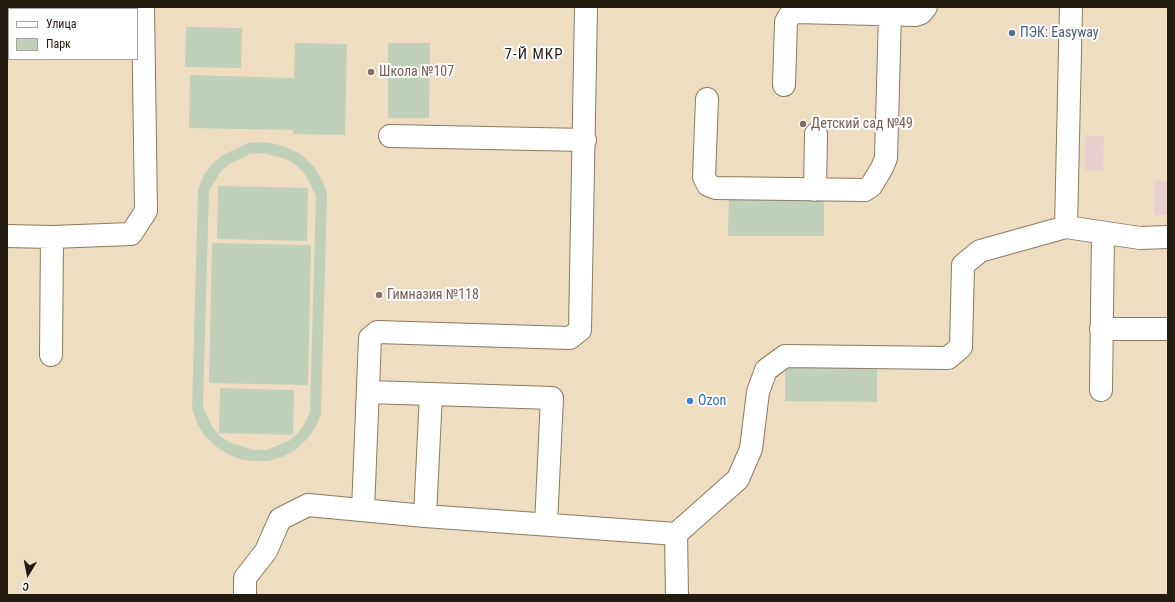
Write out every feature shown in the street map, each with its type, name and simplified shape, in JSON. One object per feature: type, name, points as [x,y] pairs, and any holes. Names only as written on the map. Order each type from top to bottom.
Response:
[{"type":"lane","points":[[7,236],[52,237],[131,234],[146,211],[143,7]]},
{"type":"lane","points":[[363,510],[370,338],[377,332],[570,338],[580,330],[585,140],[586,7]]},
{"type":"lane","points":[[784,85],[786,22],[790,15],[796,12],[915,14],[921,13],[926,7]]},
{"type":"lane","points":[[1066,227],[1071,7]]},
{"type":"lane","points":[[707,99],[704,177],[708,185],[716,188],[865,190],[871,186],[886,158],[890,14]]},
{"type":"lane","points":[[815,190],[816,134]]},
{"type":"lane","points":[[390,136],[585,140]]},
{"type":"lane","points":[[245,595],[245,578],[266,551],[280,519],[308,505],[425,516],[676,534],[738,479],[751,448],[758,392],[766,370],[785,356],[948,358],[961,348],[963,265],[980,251],[1066,227],[1140,238],[1168,237]]},
{"type":"lane","points":[[1101,390],[1103,233]]},
{"type":"lane","points":[[51,356],[52,237]]},
{"type":"lane","points":[[1101,329],[1168,330]]},
{"type":"lane","points":[[368,392],[552,398],[546,524]]},
{"type":"lane","points":[[425,516],[431,394]]},
{"type":"lane","points":[[676,534],[677,595]]},
{"type":"shaded area","points":[[1086,136],[1104,136],[1103,170],[1085,170]]},
{"type":"shaded area","points":[[1155,181],[1168,182],[1168,215],[1154,215]]},
{"type":"green space","points":[[186,27],[242,28],[241,68],[185,67]]},
{"type":"green space","points":[[295,43],[347,44],[345,135],[293,134],[293,130],[189,128],[190,75],[294,78]]},
{"type":"green space","points":[[388,43],[430,43],[429,118],[388,118]]},
{"type":"green space","points":[[262,142],[276,144],[291,149],[303,156],[314,167],[322,180],[327,194],[321,414],[315,428],[306,440],[295,450],[282,457],[268,461],[239,459],[214,445],[204,435],[197,423],[192,408],[198,189],[204,175],[212,164],[223,155],[248,143]],"holes":[[[262,153],[286,159],[296,165],[305,174],[316,196],[310,412],[298,433],[289,441],[266,450],[254,450],[231,443],[221,437],[213,428],[203,407],[209,191],[221,171],[229,164],[250,154]]]},
{"type":"green space","points":[[218,186],[308,188],[307,241],[217,239]]},
{"type":"green space","points":[[729,198],[824,199],[824,236],[728,236]]},
{"type":"green space","points":[[212,243],[311,245],[308,385],[209,383]]},
{"type":"green space","points":[[785,364],[877,365],[877,402],[785,401]]},
{"type":"green space","points":[[220,388],[294,390],[293,435],[219,433]]},
{"type":"place","name":"ПЭК: Easyway","points":[[1012,33]]},
{"type":"place","name":"Школа №107","points":[[371,72]]},
{"type":"place","name":"Детский сад №49","points":[[803,124]]},
{"type":"place","name":"Гимназия №118","points":[[379,295]]},
{"type":"place","name":"Ozon","points":[[690,401]]},
{"type":"district","name":"7-Й МКР","points":[[534,55]]}]
